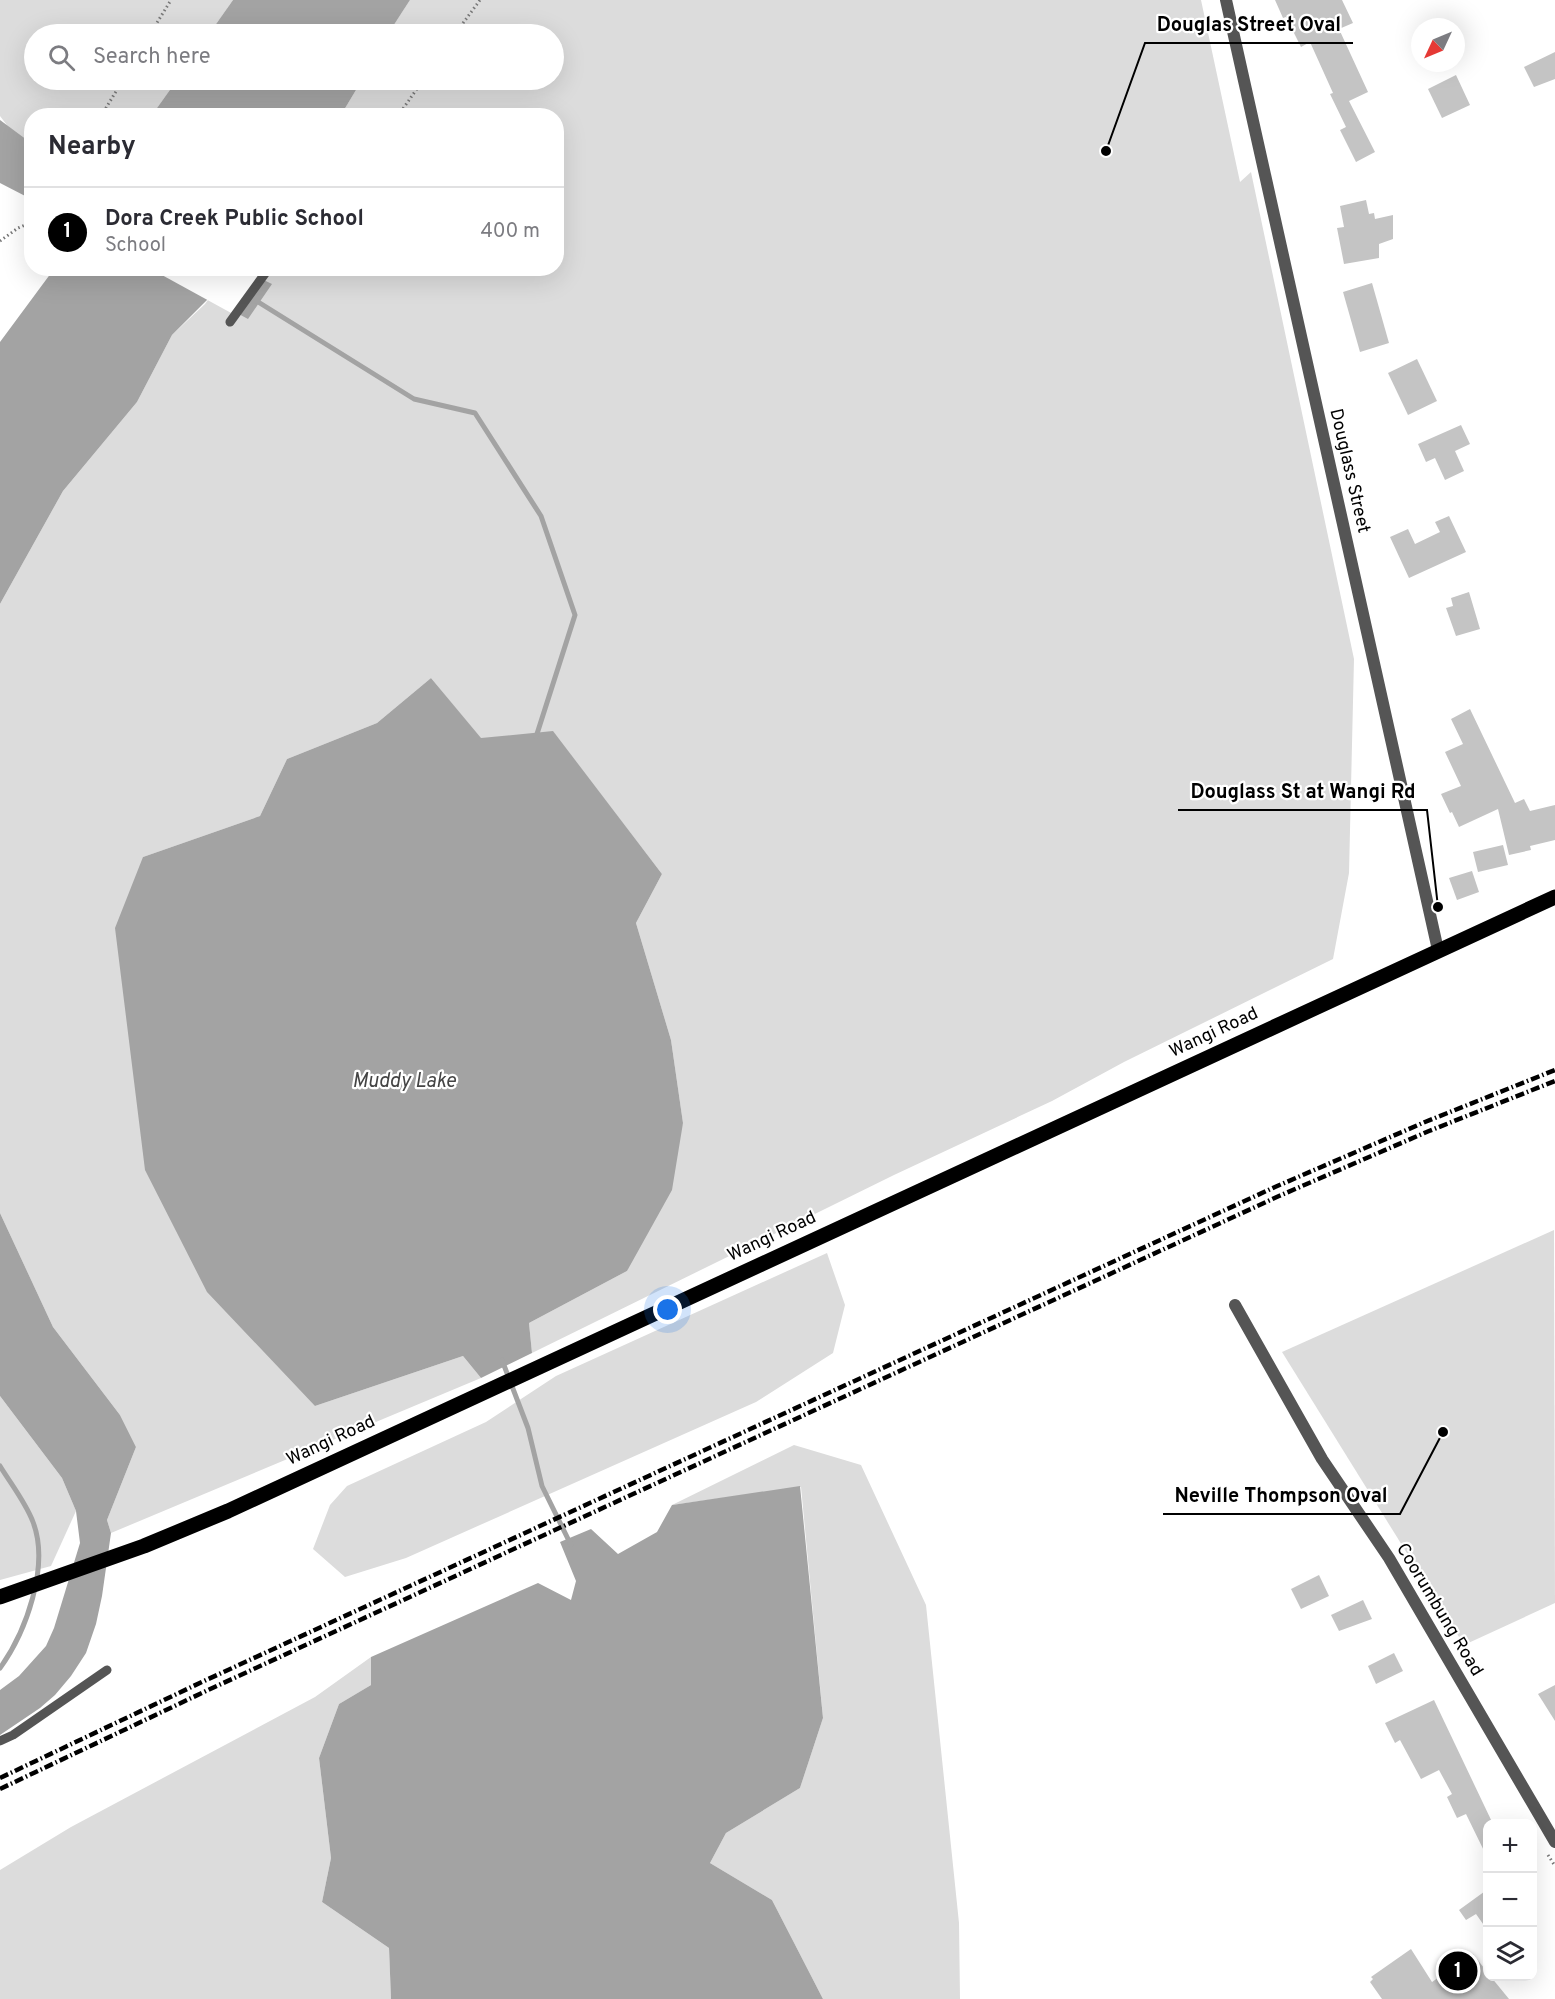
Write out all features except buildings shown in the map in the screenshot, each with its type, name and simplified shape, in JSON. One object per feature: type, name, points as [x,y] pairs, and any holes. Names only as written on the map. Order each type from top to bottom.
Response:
[{"type":"main road","name":"Wangi Road","points":[[0,1597],[144,1546],[228,1511],[1555,897]]},
{"type":"street","name":"Douglass Street","points":[[1226,0],[1438,950]]},
{"type":"street","name":"Coorumbung Road","points":[[1235,1305],[1317,1449],[1389,1558],[1555,1842]]},
{"type":"lane","points":[[230,322],[263,276]]},
{"type":"lane","points":[[0,1742],[107,1670]]},
{"type":"path","points":[[156,24],[171,0]]},
{"type":"path","points":[[462,24],[480,0]]},
{"type":"path","points":[[107,108],[117,90]]},
{"type":"path","points":[[404,108],[416,90]]},
{"type":"path","points":[[0,241],[24,225]]},
{"type":"shaded area","points":[[0,0],[233,0],[216,24],[24,24],[24,90],[170,90],[157,108],[24,108],[24,148],[0,116]]},
{"type":"shaded area","points":[[410,0],[1201,0],[1240,182],[1251,172],[1354,659],[1349,873],[1333,959],[1124,1062],[1052,1101],[894,1175],[532,1353],[529,1323],[627,1271],[683,1123],[671,1040],[636,923],[662,874],[553,732],[481,739],[431,678],[377,723],[287,759],[260,816],[143,857],[315,1406],[463,1356],[481,1378],[111,1533],[107,1520],[136,1447],[120,1415],[53,1327],[0,1213],[0,604],[63,491],[137,402],[172,335],[205,304],[226,276],[564,276],[564,108],[345,108],[356,90],[564,90],[564,24],[394,24]]},
{"type":"shaded area","points":[[1554,1230],[1555,1603],[1464,1645],[1282,1352]]},
{"type":"shaded area","points":[[827,1253],[845,1305],[833,1353],[756,1402],[406,1558],[345,1577],[313,1549],[330,1505],[347,1486],[486,1422],[556,1376]]},
{"type":"shaded area","points":[[0,1396],[62,1478],[76,1511],[51,1566],[0,1580]]},
{"type":"shaded area","points":[[794,1445],[861,1465],[926,1605],[959,1923],[960,1999],[823,1999],[772,1900],[710,1863],[726,1833],[800,1788],[823,1718],[801,1487],[672,1505]]},
{"type":"shaded area","points":[[371,1657],[371,1685],[339,1704],[319,1758],[331,1858],[322,1902],[389,1948],[391,1999],[0,1999],[0,1870],[71,1827],[315,1697]]},
{"type":"water","points":[[233,0],[410,0],[394,24],[216,24]]},
{"type":"water","points":[[170,90],[356,90],[345,108],[157,108]]},
{"type":"water","points":[[0,120],[24,138],[24,195],[0,183]]},
{"type":"water","points":[[49,276],[255,276],[272,284],[248,319],[209,298],[172,335],[137,402],[63,491],[0,604],[0,342]]},
{"type":"water","name":"Muddy Lake","points":[[431,678],[481,738],[553,731],[662,874],[636,923],[671,1040],[683,1123],[672,1190],[627,1271],[529,1323],[532,1353],[481,1378],[463,1356],[315,1406],[207,1292],[145,1170],[115,928],[143,857],[260,816],[287,759],[377,723]]},
{"type":"water","points":[[0,1213],[53,1327],[120,1415],[136,1447],[107,1520],[111,1533],[102,1596],[86,1653],[55,1695],[0,1735],[0,1690],[19,1676],[46,1646],[54,1628],[80,1543],[76,1511],[62,1478],[0,1396]]},
{"type":"water","points":[[800,1486],[823,1718],[800,1788],[726,1833],[710,1863],[772,1900],[823,1999],[391,1999],[389,1948],[322,1902],[331,1858],[319,1758],[339,1704],[371,1685],[371,1657],[538,1583],[571,1600],[576,1581],[560,1542],[591,1529],[618,1554],[657,1532],[672,1505]]},
{"type":"pier","points":[[164,276],[259,276],[233,314]]},
{"type":"waterway","points":[[255,300],[414,399],[475,413],[541,516],[575,615],[536,737]]},
{"type":"waterway","points":[[502,1360],[528,1428],[542,1486],[571,1545]]},
{"type":"waterway","points":[[0,1466],[33,1522],[38,1539],[39,1558],[33,1598],[26,1618],[19,1636],[0,1668]]},
{"type":"railway","points":[[0,1778],[204,1681],[1275,1187],[1425,1122],[1555,1070]]},
{"type":"railway","points":[[0,1789],[206,1691],[1279,1196],[1429,1131],[1555,1081]]},
{"type":"place","name":"Douglas Street Oval","points":[[1106,151]]},
{"type":"place","name":"Douglass St at Wangi Rd","points":[[1438,907]]},
{"type":"place","name":"Neville Thompson Oval","points":[[1443,1432]]},
{"type":"place","name":"Dora Creek Public School","points":[[1458,1971]]}]
